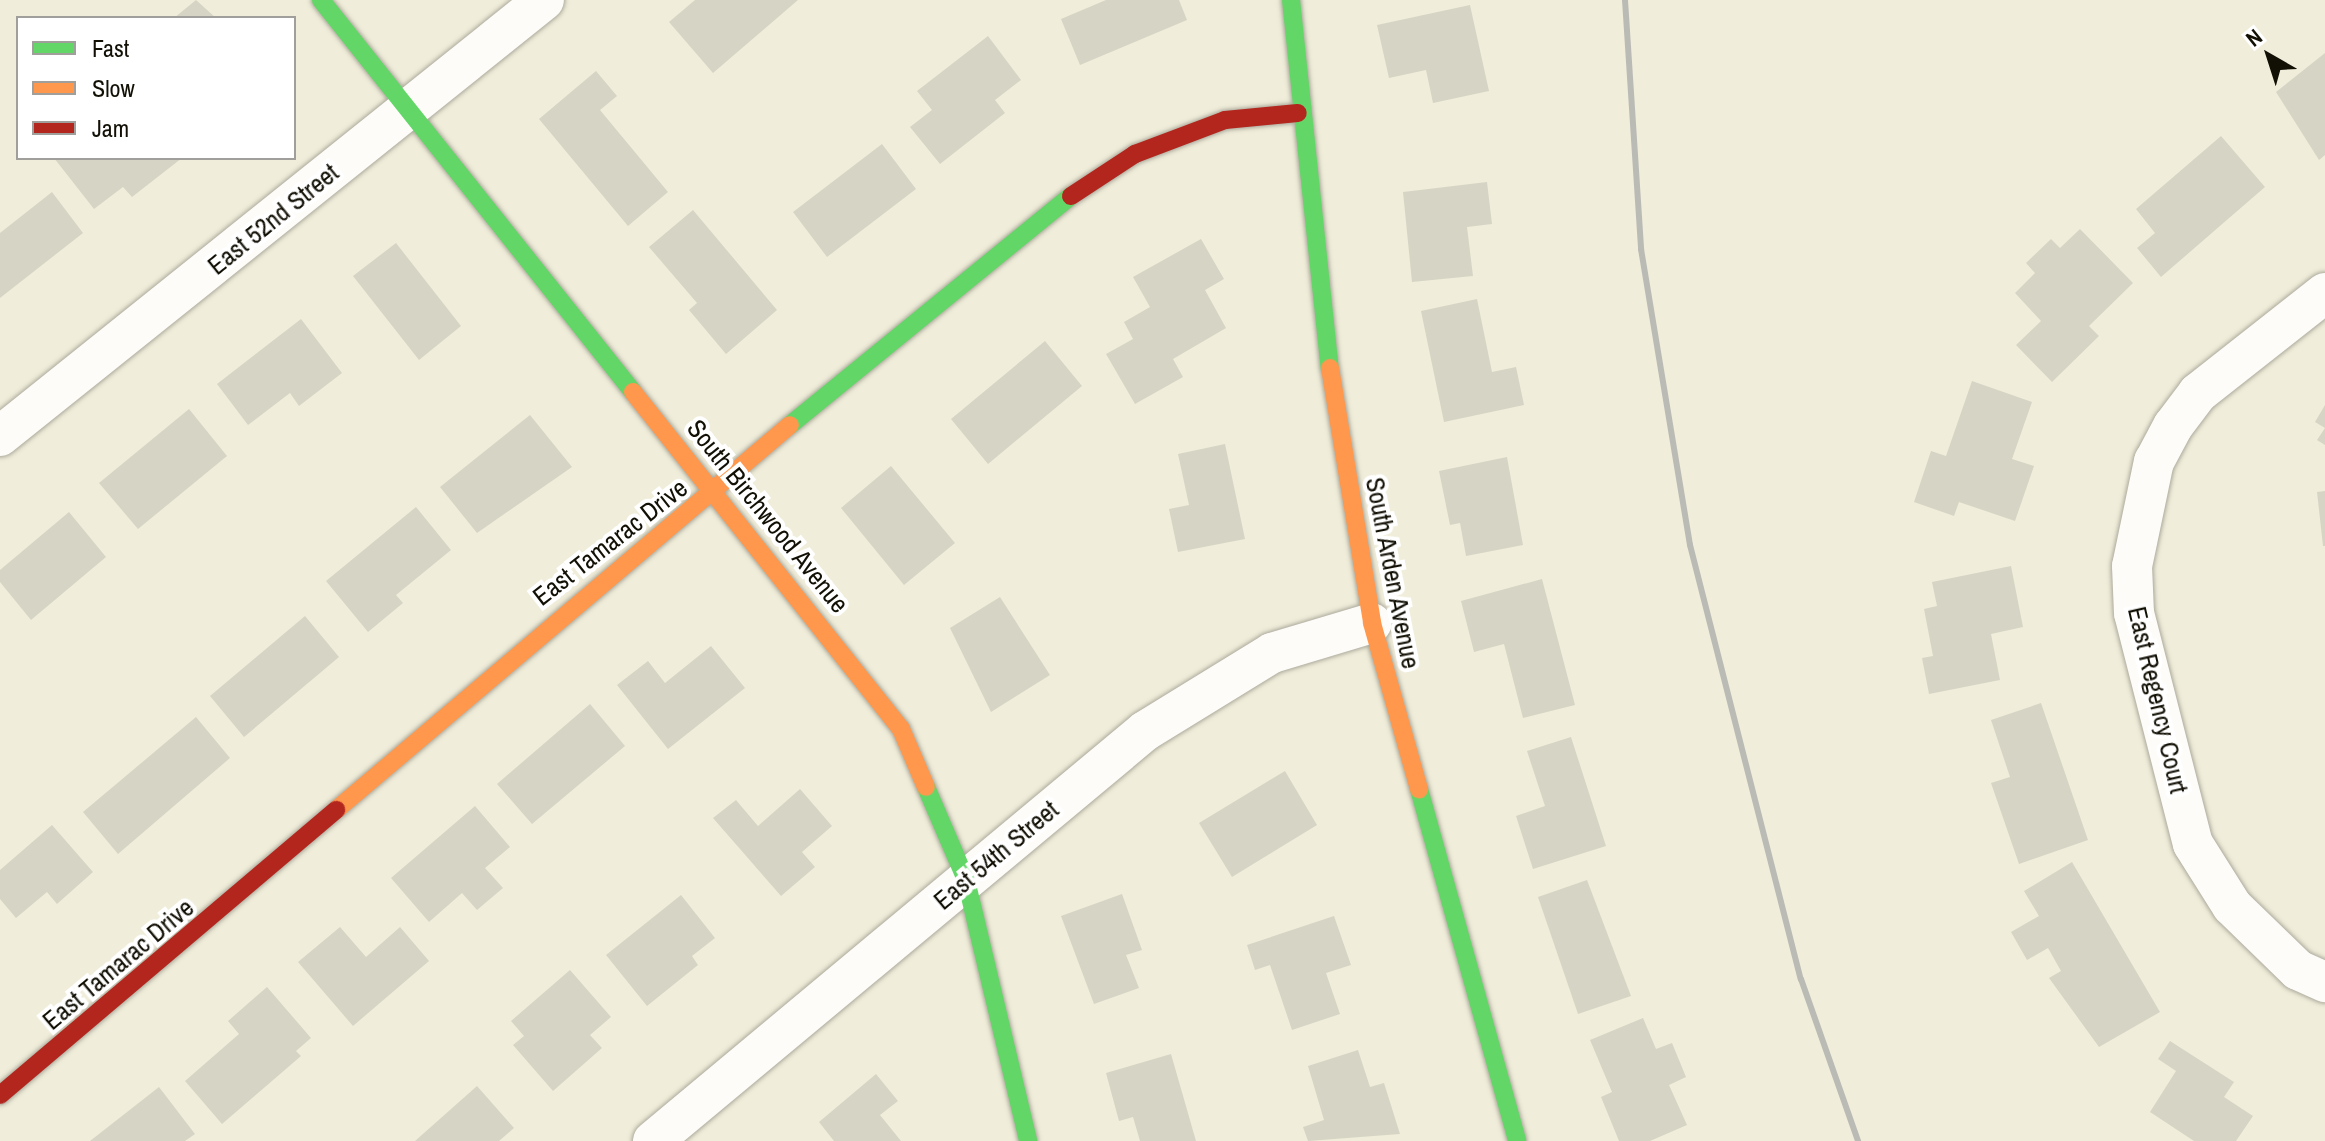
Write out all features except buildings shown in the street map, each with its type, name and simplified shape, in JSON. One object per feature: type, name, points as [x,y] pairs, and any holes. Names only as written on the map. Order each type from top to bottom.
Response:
[{"type":"street","name":"South Birchwood Avenue","points":[[321,0],[901,729],[966,880],[1028,1141]]},
{"type":"street","name":"East 52nd Street","points":[[0,436],[544,0]]},
{"type":"street","name":"South Arden Avenue","points":[[1291,0],[1298,113],[1333,397],[1372,623],[1485,1047],[1517,1141]]},
{"type":"street","name":"East Tamarac Drive","points":[[0,1095],[132,990],[535,634],[715,493],[1068,198],[1135,154],[1225,120],[1298,113]]},
{"type":"street","name":"East Regency Court","points":[[2325,293],[2198,393],[2173,426],[2154,461],[2132,566],[2134,613],[2193,844],[2232,906],[2298,970],[2325,982]]},
{"type":"street","name":"East 54th Street","points":[[653,1141],[966,880],[1182,708],[1272,653],[1372,623]]},
{"type":"railway","points":[[1625,0],[1641,249],[1690,545],[1801,979],[1858,1141]]},
{"type":"traffic: fast","points":[[321,0],[633,392]]},
{"type":"traffic: fast","points":[[1291,0],[1330,368]]},
{"type":"traffic: fast","points":[[790,425],[1071,196]]},
{"type":"traffic: fast","points":[[926,787],[966,880],[1028,1141]]},
{"type":"traffic: fast","points":[[1419,789],[1517,1141]]},
{"type":"traffic: slow","points":[[1330,368],[1372,623],[1419,789]]},
{"type":"traffic: slow","points":[[633,392],[901,729],[926,787]]},
{"type":"traffic: slow","points":[[336,810],[790,425]]},
{"type":"traffic: jam","points":[[1071,196],[1135,154],[1225,120],[1298,113]]},
{"type":"traffic: jam","points":[[0,1095],[336,810]]}]
